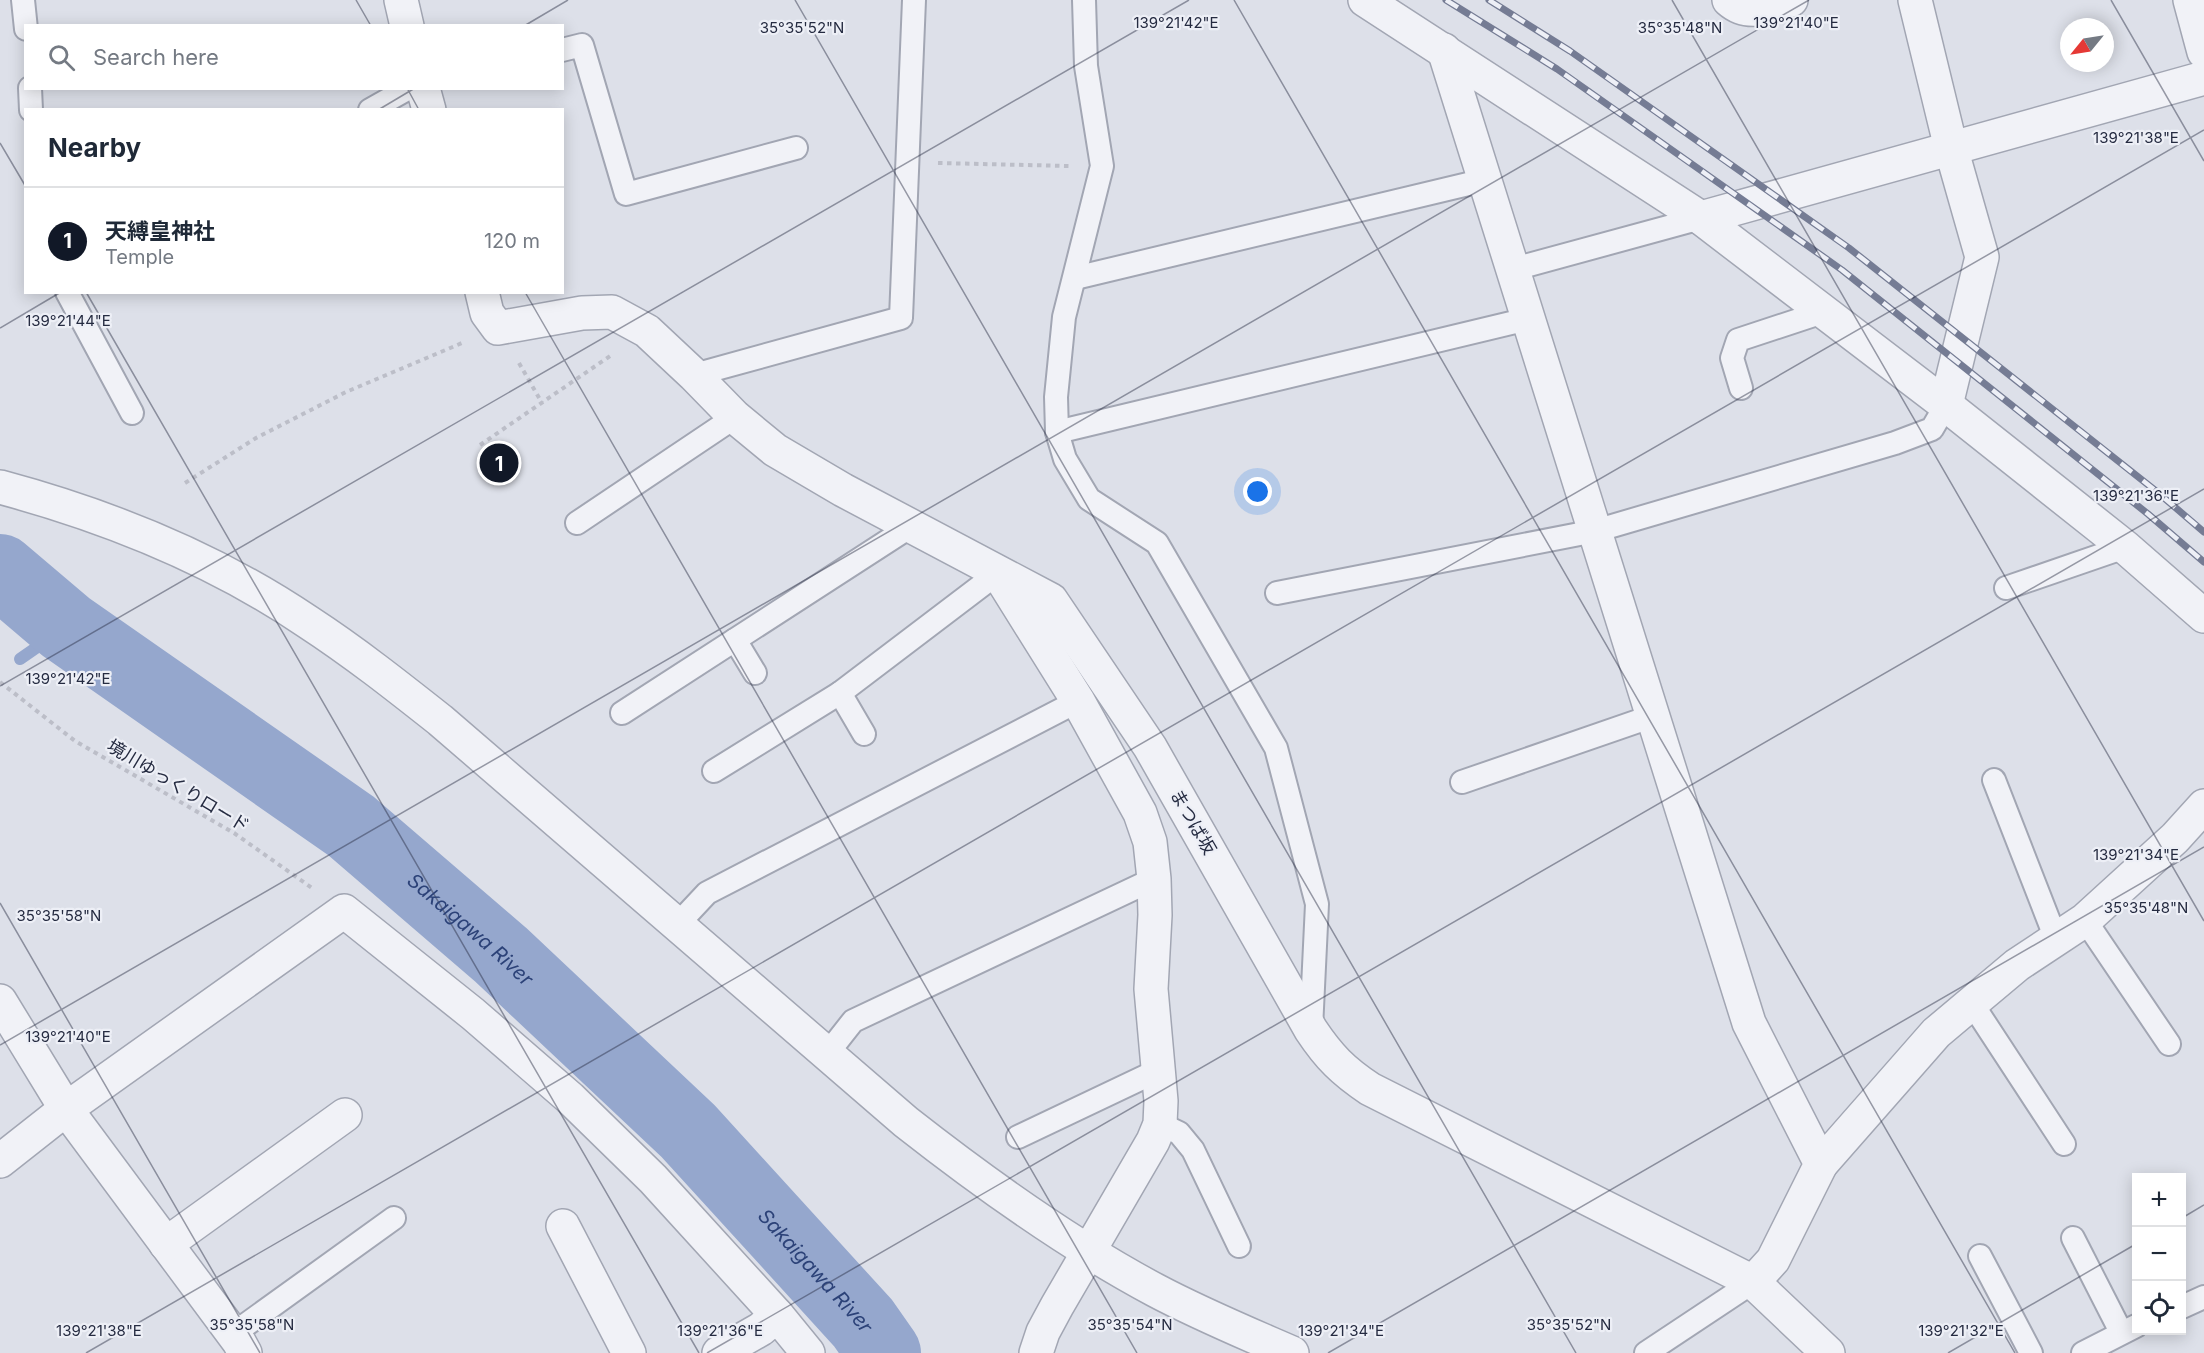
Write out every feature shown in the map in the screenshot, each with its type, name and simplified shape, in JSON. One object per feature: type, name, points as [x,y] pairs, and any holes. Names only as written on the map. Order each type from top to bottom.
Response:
[{"type":"street","points":[[400,0],[406,24]]},
{"type":"street","points":[[1365,0],[1701,218],[1946,405],[2125,547],[2204,616]]},
{"type":"street","points":[[1728,0],[1746,10],[1757,10],[1791,0]]},
{"type":"street","points":[[1915,0],[1951,148],[1982,257],[1946,405]]},
{"type":"street","points":[[2190,0],[2204,52]]},
{"type":"street","points":[[1444,50],[1749,1023],[1821,1164]]},
{"type":"street","points":[[1701,218],[2204,78]]},
{"type":"street","points":[[424,90],[428,108]]},
{"type":"street","points":[[482,294],[487,313],[498,328]]},
{"type":"street","name":"まつば坂","points":[[498,328],[582,313],[612,312],[646,331],[735,417],[775,450],[911,526],[1051,600],[1150,747],[1311,1030],[1326,1052],[1345,1072],[1370,1089],[1753,1282],[1827,1353]]},
{"type":"street","points":[[0,487],[49,500],[118,524],[243,584],[306,621],[381,673],[440,720],[906,1122],[964,1168],[1088,1251],[1155,1289],[1202,1313],[1292,1353]]},
{"type":"street","points":[[998,573],[1078,701],[1140,813],[1150,842],[1154,879],[1155,915],[1151,988],[1159,1070],[1160,1124],[1154,1141],[1043,1332],[1036,1353]]},
{"type":"street","points":[[1753,1282],[1773,1260],[1821,1164],[1928,1041],[2017,964],[2085,921],[2175,838],[2204,806]]},
{"type":"street","points":[[0,1161],[66,1109],[344,911],[472,1014],[570,1098],[653,1179],[769,1332],[808,1353]]},
{"type":"street","points":[[0,1001],[66,1109],[239,1343]]},
{"type":"street","points":[[166,1244],[345,1115]]},
{"type":"street","points":[[563,1226],[629,1353]]},
{"type":"street","points":[[719,1353],[769,1332]]},
{"type":"lane","points":[[23,0],[26,24]]},
{"type":"lane","points":[[694,375],[901,318],[914,0]]},
{"type":"lane","points":[[1084,0],[1086,66],[1102,166],[1064,316],[1056,397],[1057,432],[1065,459],[1089,499],[1157,543],[1276,748],[1317,904],[1311,1030]]},
{"type":"lane","points":[[564,50],[582,45],[626,194],[796,148]]},
{"type":"lane","points":[[30,90],[31,108]]},
{"type":"lane","points":[[374,108],[405,90]]},
{"type":"lane","points":[[1075,278],[1485,180]]},
{"type":"lane","points":[[1514,269],[1701,218]]},
{"type":"lane","points":[[68,294],[132,413]]},
{"type":"lane","points":[[1741,388],[1732,358],[1738,340],[1823,312]]},
{"type":"lane","points":[[1057,432],[1528,319]]},
{"type":"lane","points":[[1277,593],[1595,531],[1895,443],[1932,429],[1946,405]]},
{"type":"lane","points":[[576,523],[735,417]]},
{"type":"lane","points":[[622,713],[911,526]]},
{"type":"lane","points":[[2006,588],[2125,547]]},
{"type":"lane","points":[[714,771],[840,693],[998,573]]},
{"type":"lane","points":[[735,640],[755,673]]},
{"type":"lane","points":[[840,693],[864,734]]},
{"type":"lane","points":[[677,925],[707,893],[1078,701]]},
{"type":"lane","points":[[1462,782],[1653,716]]},
{"type":"lane","points":[[1994,780],[2056,939]]},
{"type":"lane","points":[[827,1054],[853,1021],[1154,879]]},
{"type":"lane","points":[[2085,921],[2169,1044]]},
{"type":"lane","points":[[1971,1002],[2064,1144]]},
{"type":"lane","points":[[1018,1137],[1159,1070]]},
{"type":"lane","points":[[1160,1124],[1179,1133],[1193,1150],[1239,1246]]},
{"type":"lane","points":[[239,1343],[394,1218]]},
{"type":"lane","points":[[2073,1238],[2129,1329],[2084,1353]]},
{"type":"lane","points":[[1980,1256],[2031,1353]]},
{"type":"lane","points":[[1646,1353],[1753,1282]]},
{"type":"lane","points":[[2186,1305],[2204,1297]]},
{"type":"path","points":[[907,163],[1102,166]]},
{"type":"path","points":[[185,483],[256,438],[346,392],[498,328]]},
{"type":"path","points":[[480,446],[646,331]]},
{"type":"path","name":"境川ゆっくりロード","points":[[0,682],[75,741],[234,833],[344,911]]},
{"type":"waterway","name":"Sakaigawa River","points":[[0,571],[66,627],[351,826],[501,955],[688,1131],[863,1323],[884,1353]]},
{"type":"waterway","points":[[20,659],[66,627]]},
{"type":"railway","points":[[1446,0],[1557,69],[1842,270],[2148,514],[2204,562]]},
{"type":"railway","points":[[1489,0],[1570,51],[1849,248],[2156,491],[2204,532]]},
{"type":"place","name":"天縛皇神社","points":[[499,463]]}]
